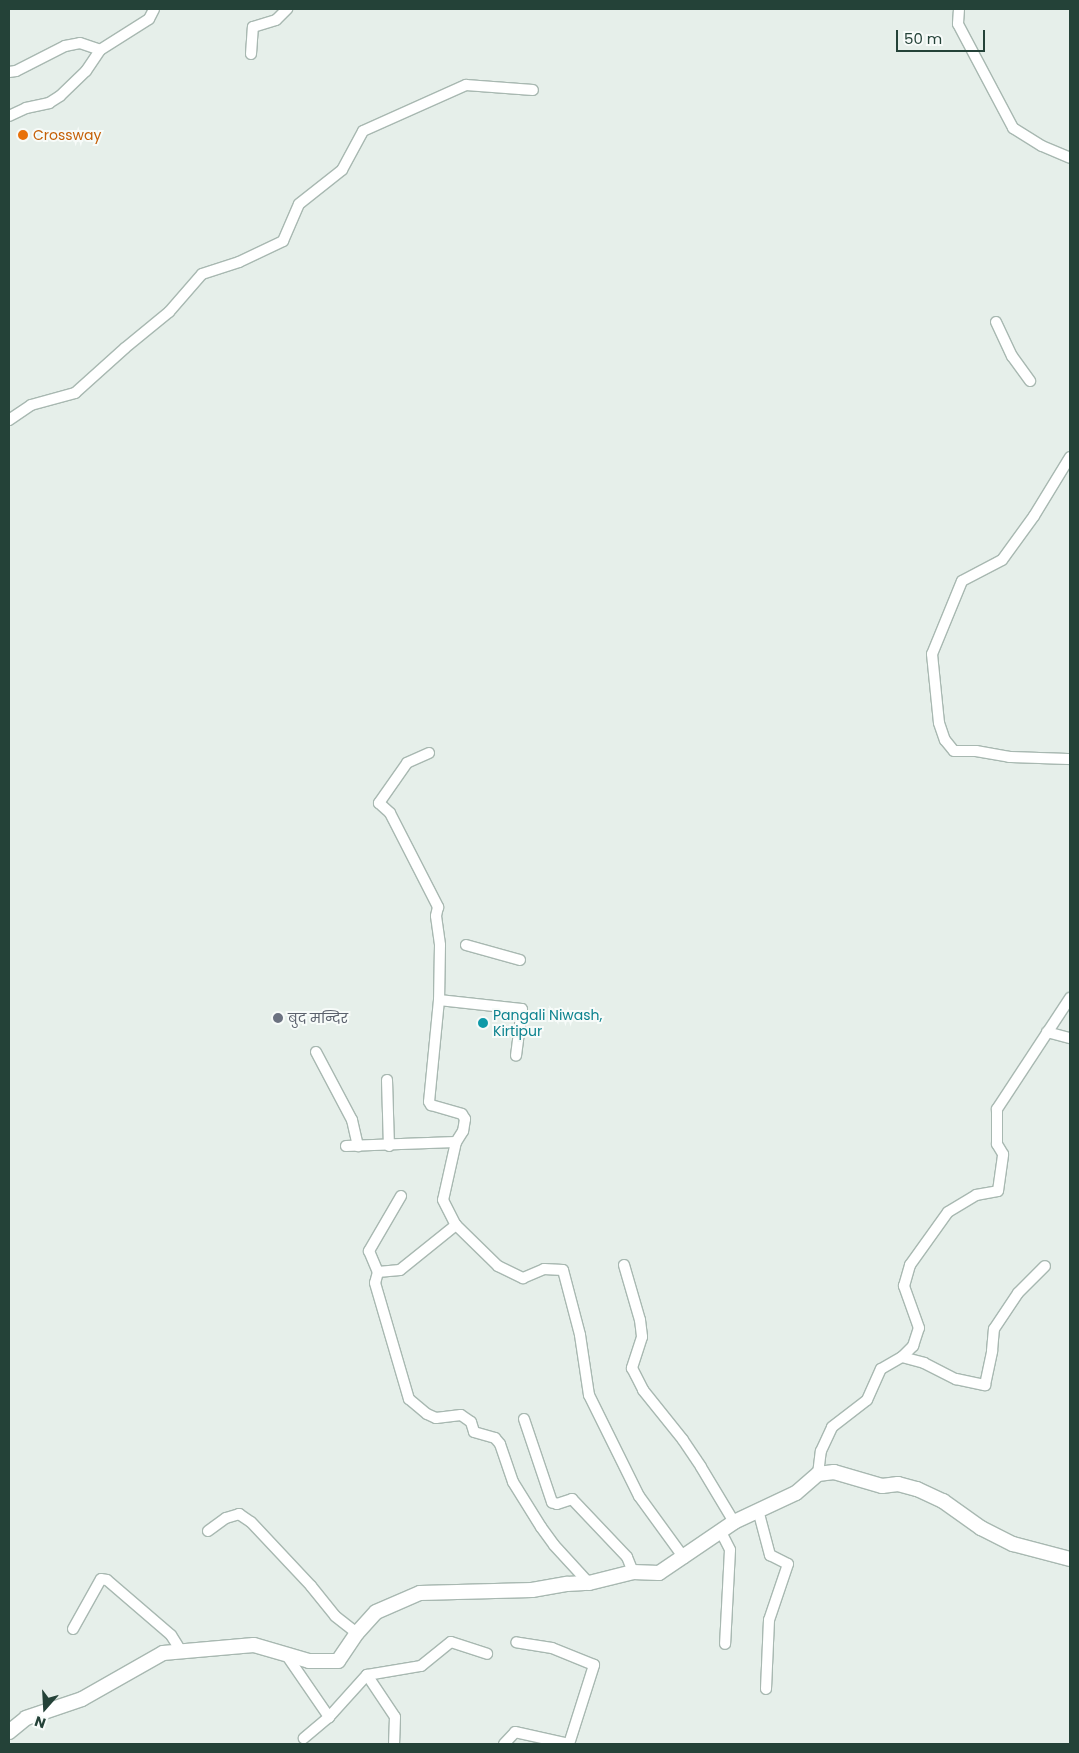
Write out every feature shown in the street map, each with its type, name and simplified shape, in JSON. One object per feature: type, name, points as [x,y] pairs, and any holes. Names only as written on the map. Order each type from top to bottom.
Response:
[{"type":"street","points":[[9,116],[26,108],[49,102],[60,96],[86,71],[100,50],[149,19],[154,9]]},
{"type":"street","points":[[251,54],[253,27],[276,20],[288,9]]},
{"type":"street","points":[[959,9],[958,24],[1013,128],[1042,146],[1070,158]]},
{"type":"street","points":[[9,72],[16,71],[65,46],[80,43],[100,50]]},
{"type":"street","points":[[9,420],[32,405],[76,394],[125,348],[169,312],[202,274],[239,262],[283,241],[299,204],[342,170],[363,131],[466,85],[533,90]]},
{"type":"street","points":[[996,322],[1012,356],[1030,381]]},
{"type":"street","points":[[1070,457],[1034,516],[1002,560],[962,581],[932,654],[939,723],[945,740],[954,751],[976,751],[1009,756],[1070,759]]},
{"type":"street","points":[[429,753],[407,763],[379,803],[390,813],[436,898],[438,907],[436,916],[440,945],[439,1000],[429,1102],[431,1105],[462,1114],[465,1117],[463,1131],[456,1142],[443,1200],[456,1226],[498,1266],[523,1278],[544,1269],[563,1270],[580,1335],[590,1395],[639,1496],[684,1558]]},
{"type":"street","points":[[466,945],[520,960]]},
{"type":"street","points":[[818,1474],[821,1451],[832,1427],[867,1400],[881,1369],[902,1357],[913,1346],[918,1328],[904,1286],[910,1265],[948,1212],[976,1195],[998,1192],[1003,1154],[997,1144],[997,1109],[1070,998]]},
{"type":"street","points":[[439,1000],[522,1009],[516,1056]]},
{"type":"street","points":[[1048,1032],[1070,1038]]},
{"type":"street","points":[[316,1052],[352,1120],[358,1146]]},
{"type":"street","points":[[387,1080],[389,1146]]},
{"type":"street","points":[[346,1146],[389,1146],[456,1142]]},
{"type":"street","points":[[400,1196],[369,1251],[378,1272],[375,1283],[409,1399],[427,1414],[436,1418],[460,1415],[471,1422],[474,1432],[495,1438],[500,1444],[513,1482],[541,1526],[554,1545],[589,1583]]},
{"type":"street","points":[[378,1272],[400,1270],[456,1226]]},
{"type":"street","points":[[624,1265],[642,1337],[632,1368],[642,1390],[683,1440],[734,1522]]},
{"type":"street","points":[[902,1357],[924,1363],[956,1379],[985,1385],[992,1351],[994,1329],[1018,1293],[1045,1266]]},
{"type":"street","points":[[524,1419],[552,1502],[557,1504],[572,1499],[627,1557],[633,1572]]},
{"type":"street","points":[[9,1732],[26,1718],[82,1699],[163,1653],[254,1645],[309,1661],[338,1661],[357,1633],[376,1612],[420,1593],[532,1590],[567,1584],[589,1583],[633,1572],[659,1573],[684,1558],[734,1522],[796,1493],[818,1474],[834,1472],[882,1486],[898,1484],[916,1489],[943,1501],[981,1528],[1013,1544],[1070,1559]]},
{"type":"street","points":[[758,1510],[770,1555],[788,1564],[769,1620],[766,1689]]},
{"type":"street","points":[[208,1531],[226,1518],[238,1514],[251,1522],[311,1586],[335,1616],[357,1633]]},
{"type":"street","points":[[721,1532],[730,1550],[725,1644]]},
{"type":"street","points":[[73,1628],[100,1579],[107,1580],[171,1635],[181,1651]]},
{"type":"street","points":[[304,1738],[329,1717],[367,1675],[421,1666],[451,1642],[487,1654]]},
{"type":"street","points":[[504,1744],[515,1732],[569,1744],[594,1665],[552,1648],[516,1642]]},
{"type":"street","points":[[285,1653],[329,1717]]},
{"type":"street","points":[[367,1675],[395,1716],[394,1744]]},
{"type":"place","name":"Crossway","points":[[23,135]]},
{"type":"place","name":"बुद मन्दिर","points":[[278,1018]]},
{"type":"place","name":"Pangali Niwash, Kirtipur","points":[[483,1023]]}]
